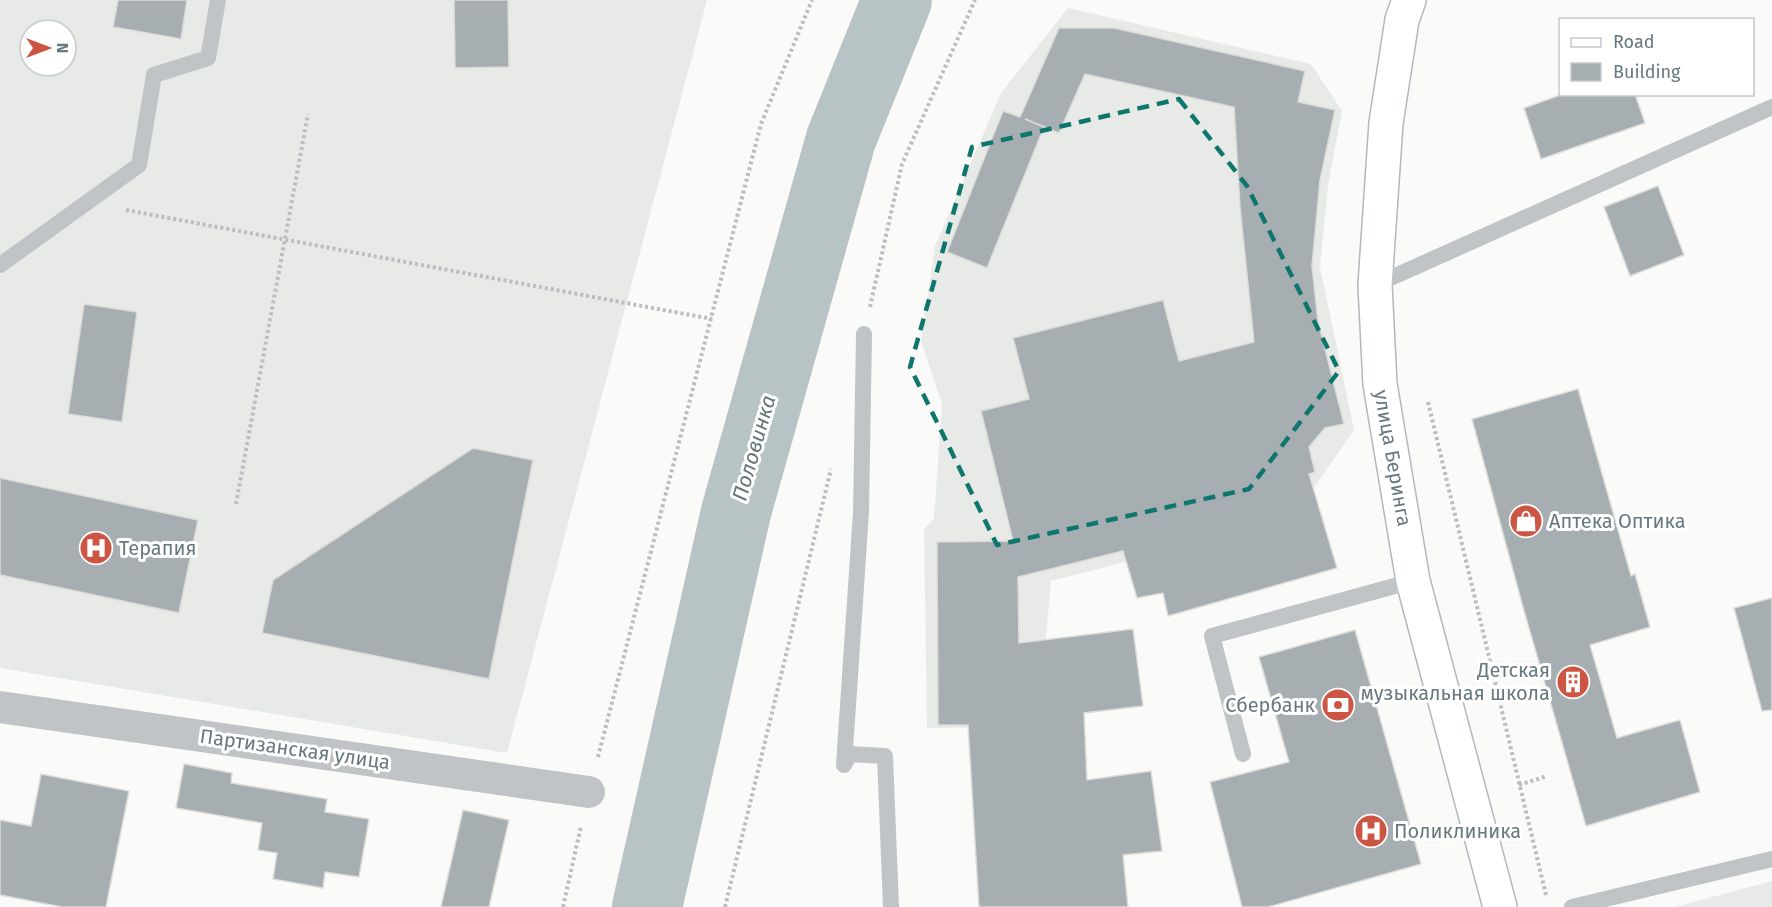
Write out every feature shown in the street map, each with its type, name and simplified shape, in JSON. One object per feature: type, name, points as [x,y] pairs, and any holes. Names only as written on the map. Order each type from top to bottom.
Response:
[{"type":"street","name":"улица Беринга","points":[[1409,0],[1402,20],[1386,123],[1375,285],[1380,384],[1413,581],[1500,907]]},
{"type":"street","name":"Партизанская улица","points":[[0,707],[589,792]]},
{"type":"lane","points":[[0,265],[84,202],[139,165],[154,75],[208,58],[218,0]]},
{"type":"lane","points":[[1375,285],[1772,107]]},
{"type":"lane","points":[[864,334],[861,512],[844,765],[850,754],[885,756],[891,907]]},
{"type":"lane","points":[[1243,754],[1212,636],[1413,581]]},
{"type":"lane","points":[[1572,907],[1772,859]]},
{"type":"path","points":[[563,907],[589,792],[761,124],[812,0]]},
{"type":"path","points":[[864,334],[902,164],[975,0]]},
{"type":"path","points":[[236,504],[308,114]]},
{"type":"path","points":[[84,202],[712,318]]},
{"type":"path","points":[[1428,402],[1546,896]]},
{"type":"path","points":[[725,907],[833,459]]},
{"type":"path","points":[[1519,785],[1547,776]]},
{"type":"highlighted area","points":[[1179,99],[1247,186],[1339,371],[1249,489],[997,545],[910,367],[972,147]]},
{"type":"shaded area","points":[[0,0],[707,0],[507,753],[0,668]]},
{"type":"shaded area","points":[[1068,8],[1311,64],[1342,111],[1328,185],[1320,267],[1354,430],[1292,519],[1051,581],[1038,727],[927,728],[924,530],[934,518],[942,404],[921,341],[935,246],[1001,93]]},
{"type":"shaded area","points":[[1772,881],[1772,907],[1675,907]]},
{"type":"building","points":[[118,0],[187,0],[181,39],[113,27]]},
{"type":"building","points":[[454,0],[508,0],[509,67],[455,68]]},
{"type":"building","points":[[1059,28],[1114,28],[1305,71],[1298,102],[1335,110],[1320,180],[1312,266],[1318,321],[1344,424],[1325,428],[1309,447],[1315,472],[1309,474],[1337,568],[1168,616],[1163,593],[1137,598],[1123,551],[1018,577],[1019,643],[1133,629],[1143,706],[1084,713],[1087,780],[1151,771],[1162,851],[1123,855],[1128,907],[979,907],[968,725],[938,725],[937,542],[1013,541],[981,411],[1029,399],[1013,338],[1163,300],[1179,361],[1254,342],[1240,207],[1234,107],[1085,74],[1059,133],[1025,119],[1044,127],[987,268],[947,252],[1003,111],[1020,117]]},
{"type":"building","points":[[1559,95],[1636,96],[1645,123],[1541,159],[1524,108]]},
{"type":"building","points":[[1658,186],[1684,255],[1630,276],[1604,207]]},
{"type":"building","points":[[84,304],[137,312],[122,422],[68,414]]},
{"type":"building","points":[[1578,389],[1631,576],[1635,574],[1650,627],[1590,645],[1617,738],[1680,720],[1700,792],[1586,826],[1472,419]]},
{"type":"building","points":[[473,448],[533,460],[489,679],[262,633],[273,580]]},
{"type":"building","name":"Терапия","points":[[0,478],[198,520],[179,613],[0,575]]},
{"type":"building","points":[[1772,598],[1772,710],[1762,711],[1734,608]]},
{"type":"building","points":[[1355,630],[1421,864],[1268,907],[1242,907],[1210,782],[1289,762],[1259,657]]},
{"type":"building","points":[[184,764],[232,773],[231,783],[327,799],[325,812],[369,819],[359,877],[325,872],[323,888],[273,879],[277,853],[258,850],[262,823],[176,808]]},
{"type":"building","points":[[41,774],[129,791],[106,907],[62,907],[0,895],[0,820],[31,826]]},
{"type":"building","points":[[463,810],[509,820],[489,907],[441,907]]},
{"type":"waterway","name":"Половинка","points":[[647,907],[736,512],[841,139],[897,0]]},
{"type":"place","name":"Аптека Оптика","points":[[1526,521]]},
{"type":"place","name":"Терапия","points":[[96,548]]},
{"type":"place","name":"Детская музыкальная школа","points":[[1573,682]]},
{"type":"place","name":"Сбербанк","points":[[1338,705]]},
{"type":"place","name":"Поликлиника","points":[[1371,831]]}]
